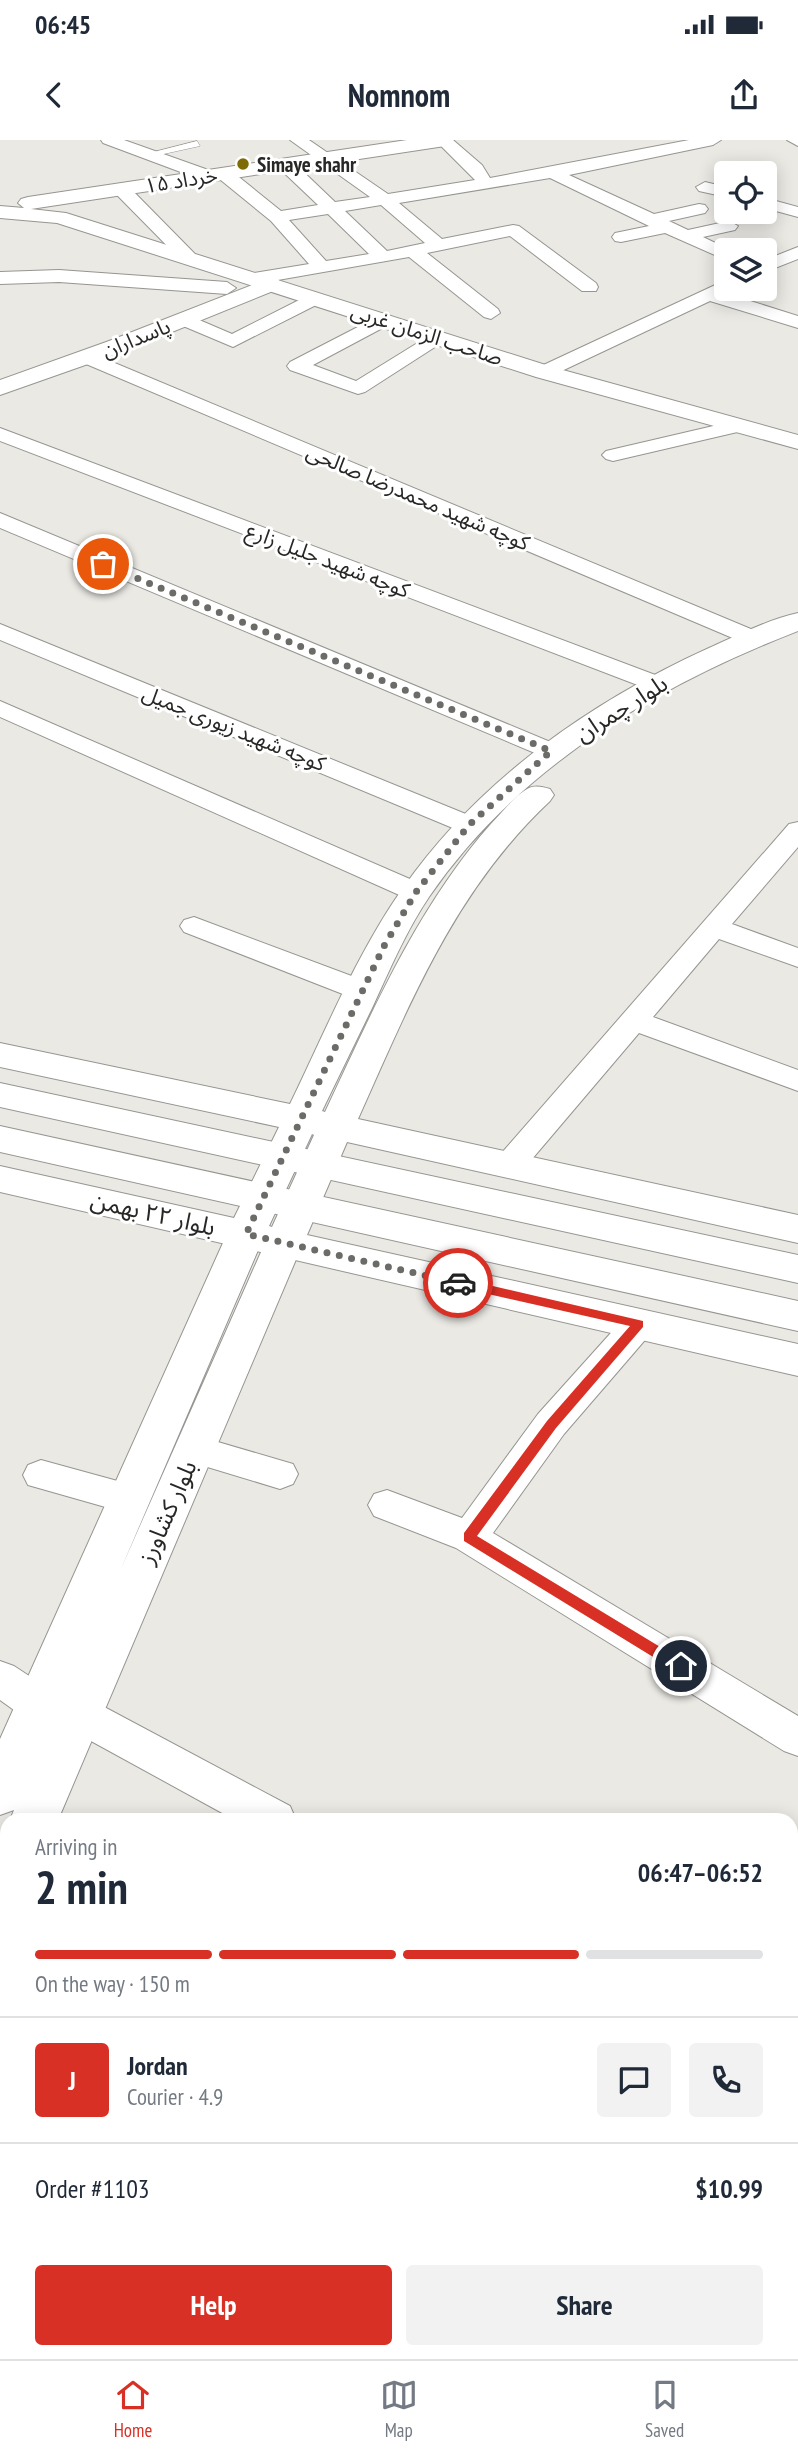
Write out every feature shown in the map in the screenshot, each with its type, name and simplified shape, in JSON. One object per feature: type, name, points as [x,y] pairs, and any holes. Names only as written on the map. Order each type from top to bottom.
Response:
[{"type":"main road","name":"۱۵ خرداد","points":[[59,208],[121,189],[435,141]]},
{"type":"main road","points":[[0,210],[59,208]]},
{"type":"main road","name":"صاحب الزمان غربی","points":[[59,208],[188,257],[544,372],[798,442]]},
{"type":"main road","name":"پاسداران","points":[[0,377],[103,339],[227,288],[262,281]]},
{"type":"main road","name":"پاسداران","points":[[0,388],[183,319],[262,281]]},
{"type":"main road","name":"بلوار چمران","points":[[264,1196],[384,946],[416,892],[469,825],[551,751],[657,684],[750,638],[798,621]]},
{"type":"main road","name":"بلوار چمران","points":[[301,1205],[417,954],[464,880],[514,816],[599,746],[684,694],[798,641]]},
{"type":"main road","points":[[0,1055],[510,1164],[798,1229]]},
{"type":"main road","points":[[0,1095],[798,1269]]},
{"type":"main road","name":"بلوار ۲۲ بهمن","points":[[0,1139],[798,1316]]},
{"type":"main road","name":"بلوار ۲۲ بهمن","points":[[0,1179],[798,1360]]},
{"type":"main road","name":"بلوار کشاورز","points":[[0,1793],[59,1710],[194,1449],[265,1239],[264,1196]]},
{"type":"main road","name":"بلوار کشاورز","points":[[36,1813],[59,1710],[130,1499],[265,1239],[301,1205]]},
{"type":"street","points":[[298,140],[384,198],[438,245]]},
{"type":"street","points":[[615,140],[634,156]]},
{"type":"street","points":[[435,141],[480,176],[552,173],[713,140]]},
{"type":"street","points":[[117,141],[150,155],[216,175],[277,217],[322,267]]},
{"type":"street","points":[[673,149],[701,162]]},
{"type":"street","points":[[277,217],[440,190],[480,176],[601,162]]},
{"type":"street","points":[[285,164],[383,257]]},
{"type":"street","points":[[552,173],[714,249]]},
{"type":"street","points":[[705,187],[714,189]]},
{"type":"street","points":[[121,189],[188,257]]},
{"type":"street","points":[[440,190],[492,233]]},
{"type":"street","points":[[777,206],[798,212]]},
{"type":"street","points":[[621,237],[699,209]]},
{"type":"street","points":[[686,236],[729,226]]},
{"type":"street","points":[[262,281],[513,230],[589,287]]},
{"type":"street","points":[[411,250],[491,313]]},
{"type":"street","points":[[777,262],[794,256]]},
{"type":"street","points":[[0,278],[59,275],[227,288]]},
{"type":"street","points":[[544,372],[714,291]]},
{"type":"street","points":[[708,294],[798,322]]},
{"type":"street","points":[[183,319],[233,341],[316,298]]},
{"type":"street","points":[[383,320],[297,366],[358,388],[439,338]]},
{"type":"street","name":"کوچه شهید محمدرضا صالحی","points":[[86,357],[750,638]]},
{"type":"street","points":[[613,455],[739,425]]},
{"type":"street","name":"کوچه شهید جلیل زارع","points":[[0,434],[657,684]]},
{"type":"street","points":[[0,520],[551,751]]},
{"type":"street","name":"کوچه شهید زیوری جمیل","points":[[0,631],[469,825]]},
{"type":"street","points":[[5,716],[416,892]]},
{"type":"street","points":[[510,1164],[798,830]]},
{"type":"street","points":[[194,926],[363,990]]},
{"type":"street","points":[[716,928],[798,958]]},
{"type":"street","points":[[632,1020],[798,1081]]},
{"type":"street","points":[[469,1537],[551,1424],[639,1324]]},
{"type":"street","points":[[194,1449],[280,1474]]},
{"type":"street","points":[[41,1475],[130,1499]]},
{"type":"street","points":[[387,1504],[469,1537],[798,1738]]},
{"type":"street","points":[[0,1678],[261,1813]]},
{"type":"lane","points":[[150,155],[197,144]]},
{"type":"way so far","points":[[103,564],[551,751],[469,825],[416,892],[384,946],[246,1234],[458,1283]]},
{"type":"place","name":"Simaye shahr","points":[[243,164]]},
{"type":"route","points":[[458,1283],[639,1324],[551,1424],[469,1537],[681,1666]]}]
